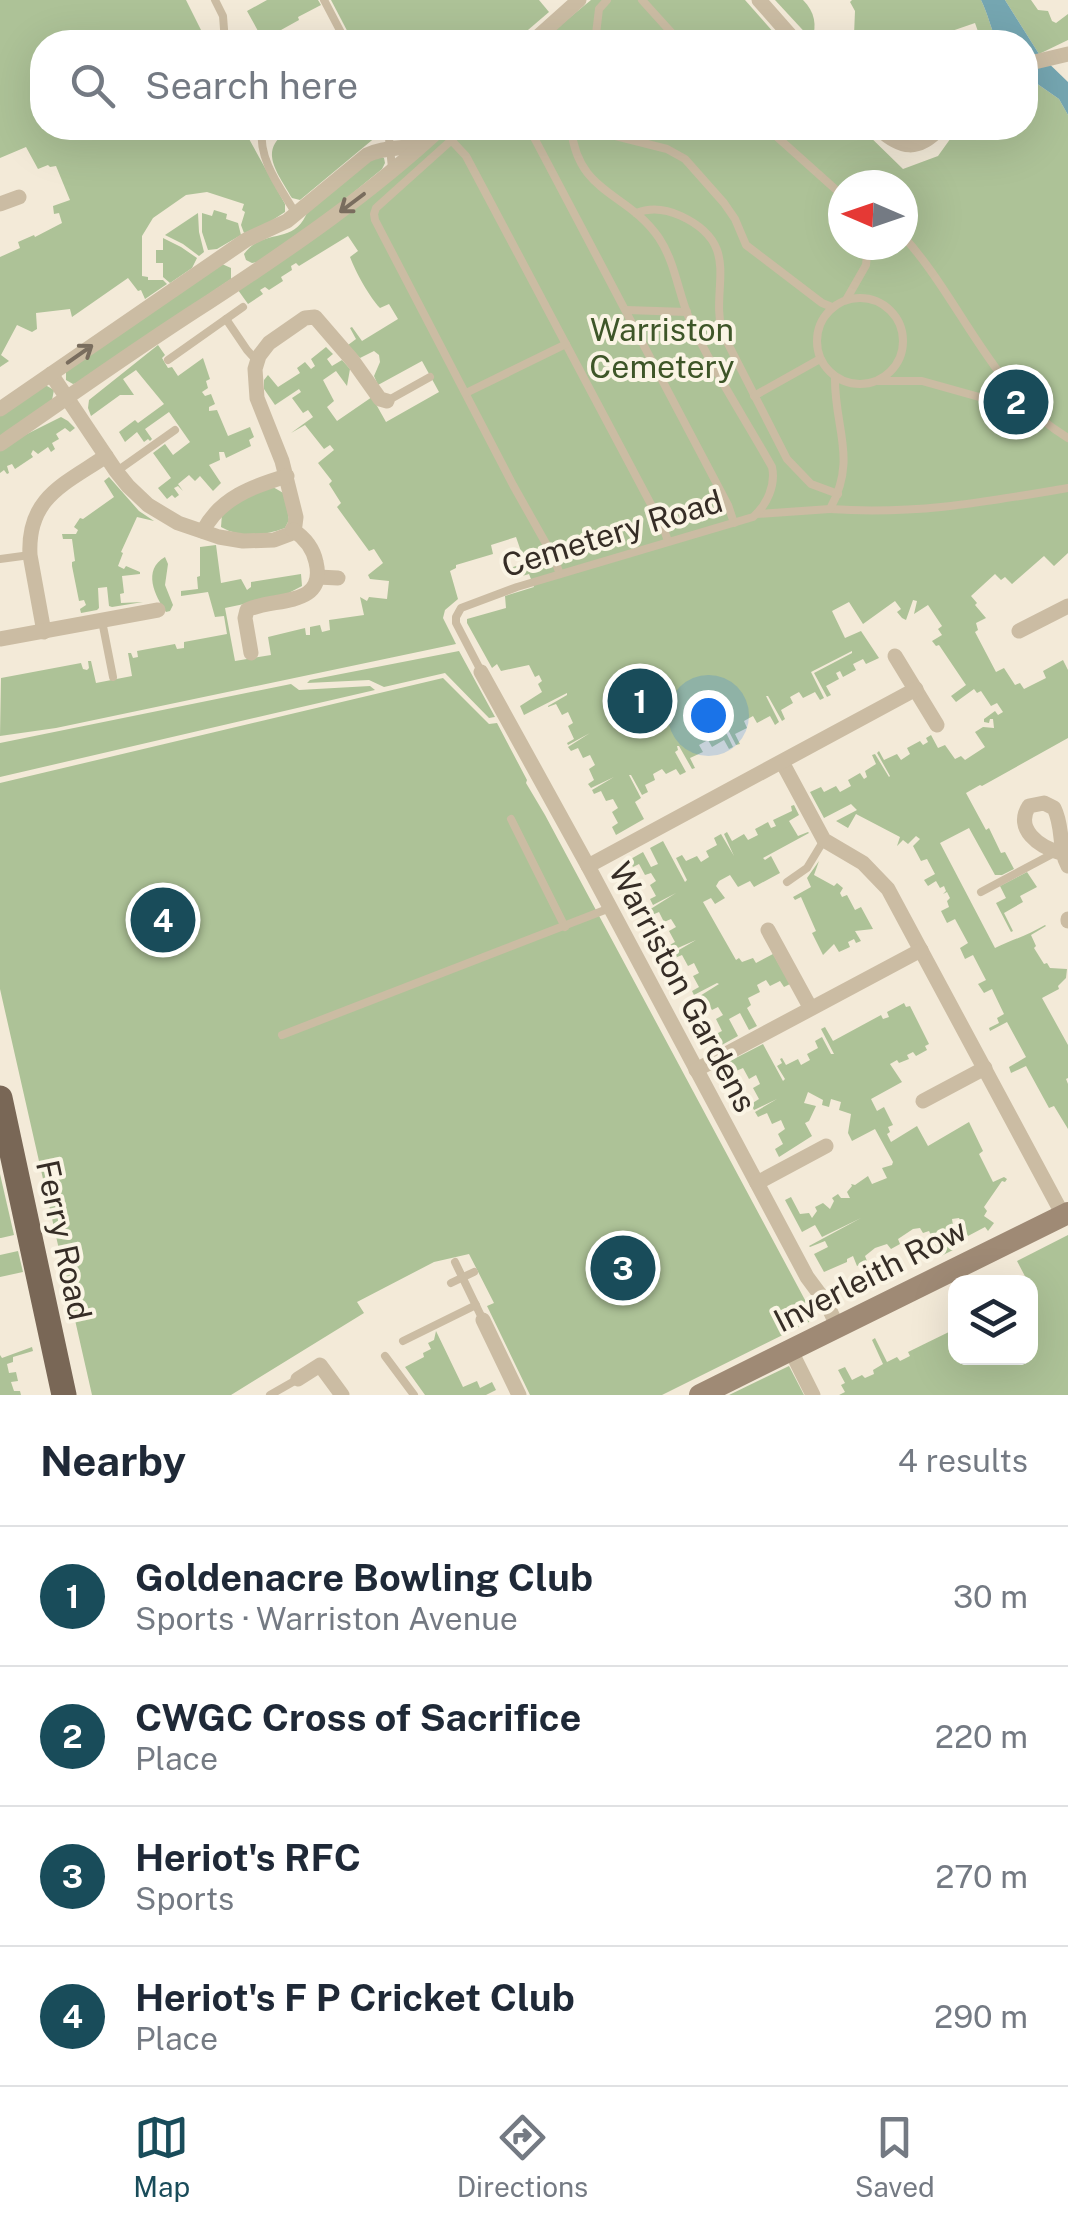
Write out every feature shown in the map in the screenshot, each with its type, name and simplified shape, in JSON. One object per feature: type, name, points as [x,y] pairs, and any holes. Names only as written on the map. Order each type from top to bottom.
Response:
[{"type":"main road","name":"Ferry Road","points":[[0,1098],[5,1142],[64,1395]]},
{"type":"main road","name":"Inverleith Row","points":[[700,1395],[1066,1214]]},
{"type":"street","points":[[545,30],[579,0]]},
{"type":"street","points":[[760,0],[786,30]]},
{"type":"street","points":[[0,409],[230,250],[296,215],[364,158],[374,152],[427,140]]},
{"type":"street","points":[[0,444],[247,278],[389,174],[427,140]]},
{"type":"street","points":[[892,140],[912,145],[926,140]]},
{"type":"street","points":[[0,204],[18,196]]},
{"type":"street","points":[[230,250],[247,278]]},
{"type":"street","points":[[51,374],[116,472],[140,498],[158,512],[203,532],[259,542],[280,538],[293,530],[296,517],[287,476],[257,398],[254,380],[257,361],[269,343],[305,318],[315,317],[380,399],[387,401]]},
{"type":"street","points":[[44,632],[29,544],[34,518],[44,501],[106,456]]},
{"type":"street","points":[[203,532],[214,514],[234,497],[287,476]]},
{"type":"street","points":[[250,653],[244,618],[247,610],[301,597],[314,587],[318,577],[312,548],[293,530]]},
{"type":"street","points":[[318,577],[338,578]]},
{"type":"street","points":[[1019,631],[1068,606]]},
{"type":"street","points":[[0,639],[158,610]]},
{"type":"street","points":[[896,656],[937,725]]},
{"type":"street","name":"Warriston Gardens","points":[[481,672],[806,1277],[827,1304],[838,1328]]},
{"type":"street","points":[[588,866],[916,689]]},
{"type":"street","points":[[782,762],[824,840],[863,863],[888,889],[1066,1214]]},
{"type":"street","points":[[769,930],[810,1008]]},
{"type":"street","points":[[696,1070],[922,950]]},
{"type":"street","points":[[924,1101],[984,1068]]},
{"type":"street","points":[[757,1183],[826,1146]]},
{"type":"street","points":[[479,1313],[519,1395]]},
{"type":"street","points":[[791,1351],[813,1395]]},
{"type":"street","points":[[298,1379],[320,1366],[342,1395]]},
{"type":"lane","points":[[215,0],[223,16],[224,30]]},
{"type":"lane","points":[[324,0],[340,30]]},
{"type":"lane","points":[[596,30],[599,8],[606,0]]},
{"type":"lane","points":[[642,0],[669,30]]},
{"type":"lane","points":[[262,140],[266,160],[296,215]]},
{"type":"lane","points":[[389,174],[390,140]]},
{"type":"lane","points":[[440,140],[384,200],[374,214],[375,220],[560,574]]},
{"type":"lane","points":[[451,140],[466,156],[668,542]]},
{"type":"lane","points":[[535,140],[734,522]]},
{"type":"lane","name":"Cemetery Road","points":[[481,672],[456,623],[464,606],[757,514],[771,488],[772,466],[687,312],[666,250],[636,214],[592,180],[577,157],[573,140]]},
{"type":"lane","points":[[634,140],[667,148],[685,159],[724,203],[746,244],[832,307]]},
{"type":"lane","points":[[781,140],[828,182]]},
{"type":"lane","points":[[636,214],[655,208],[669,211],[710,238],[722,273],[718,318],[722,332],[787,459],[811,484],[838,494]]},
{"type":"lane","points":[[918,254],[943,285],[980,344],[1034,412],[1068,438]]},
{"type":"lane","points":[[846,300],[867,260]]},
{"type":"lane","points":[[878,380],[888,374],[900,356],[903,345],[899,323],[875,300],[846,300],[832,307],[816,337],[820,359],[834,377],[856,384],[922,381],[1034,412]]},
{"type":"lane","points":[[822,303],[824,316]]},
{"type":"lane","points":[[168,360],[244,307]]},
{"type":"lane","points":[[626,310],[687,312]]},
{"type":"lane","points":[[226,319],[257,361]]},
{"type":"lane","points":[[466,393],[566,344]]},
{"type":"lane","points":[[754,396],[820,359]]},
{"type":"lane","points":[[387,401],[430,377]]},
{"type":"lane","points":[[830,509],[844,473],[834,377]]},
{"type":"lane","points":[[116,472],[175,430]]},
{"type":"lane","points":[[757,514],[830,509],[914,511],[1068,488]]},
{"type":"lane","points":[[0,559],[30,555]]},
{"type":"lane","points":[[102,621],[113,677]]},
{"type":"lane","points":[[511,819],[565,927]]},
{"type":"lane","points":[[787,882],[807,868],[824,840]]},
{"type":"lane","points":[[981,892],[1061,857]]},
{"type":"lane","points":[[282,1035],[610,908]]},
{"type":"lane","points":[[403,1341],[479,1313],[455,1262]]},
{"type":"lane","points":[[451,1283],[474,1272]]},
{"type":"lane","points":[[385,1356],[414,1395]]},
{"type":"lane","points":[[270,1395],[298,1379]]},
{"type":"green space","points":[[0,0],[186,0],[201,30],[30,30],[30,140],[250,140],[285,204],[285,212],[244,233],[244,204],[207,192],[186,195],[153,218],[142,236],[142,276],[167,284],[145,299],[128,278],[72,317],[70,309],[36,313],[37,329],[32,332],[17,325],[1,355],[9,361],[0,367],[0,257],[20,248],[18,242],[62,223],[53,206],[70,200],[56,166],[38,169],[26,147],[0,158]]},
{"type":"green space","points":[[267,0],[318,0],[321,5],[281,30],[257,30],[247,11]]},
{"type":"green space","points":[[331,0],[539,0],[549,12],[528,30],[347,30]]},
{"type":"green space","points":[[591,0],[745,0],[771,30],[555,30]]},
{"type":"green space","points":[[775,0],[803,0],[814,19],[814,29],[803,30]]},
{"type":"green space","points":[[981,0],[992,30],[977,30],[975,23],[955,30],[854,30],[855,11],[850,2]]},
{"type":"green space","points":[[1005,0],[1031,0],[1038,10],[1048,11],[1056,23],[1068,14],[1068,40],[1039,54],[1038,30],[1024,30]]},
{"type":"green space","name":"Warriston Cemetery","points":[[1038,84],[1059,99],[1068,115],[1068,553],[1054,566],[1044,556],[1012,584],[995,574],[971,596],[986,618],[976,623],[975,632],[996,672],[1004,668],[1015,685],[1020,683],[1024,689],[1046,678],[1043,671],[1063,660],[1068,670],[1068,738],[966,793],[1014,869],[995,875],[969,828],[940,843],[995,948],[1045,925],[1031,935],[1034,948],[1050,968],[1067,969],[1059,989],[1042,998],[1068,1045],[1068,1129],[1054,1106],[1049,1108],[1026,1066],[1011,1073],[1009,1067],[1026,1057],[1007,1022],[990,1031],[1004,1014],[992,989],[984,993],[978,984],[986,980],[973,955],[965,959],[960,948],[968,943],[955,919],[947,923],[941,911],[949,907],[950,898],[947,892],[943,894],[944,886],[940,888],[936,881],[928,886],[924,880],[935,874],[913,846],[920,839],[916,836],[908,844],[903,840],[897,846],[900,837],[856,814],[848,828],[836,821],[857,810],[851,804],[824,818],[810,792],[821,787],[824,792],[836,786],[840,792],[851,786],[848,780],[860,773],[864,779],[865,771],[876,764],[872,755],[875,754],[889,777],[879,751],[884,760],[897,754],[901,760],[910,754],[907,748],[920,741],[923,745],[931,735],[938,748],[945,745],[955,759],[961,756],[965,760],[985,747],[975,732],[983,727],[994,728],[993,719],[989,723],[984,719],[995,711],[998,715],[1003,712],[997,703],[991,706],[981,691],[977,693],[974,689],[956,702],[951,696],[966,685],[939,645],[932,641],[942,635],[938,629],[942,626],[928,605],[914,614],[917,601],[913,600],[906,620],[897,612],[901,609],[895,601],[863,624],[849,602],[832,611],[845,638],[861,631],[879,658],[853,664],[856,670],[843,677],[840,671],[836,673],[839,679],[826,686],[831,695],[827,697],[814,673],[852,651],[811,672],[824,698],[820,700],[815,692],[803,698],[799,692],[790,697],[793,703],[781,710],[785,719],[782,721],[766,696],[779,722],[775,725],[770,716],[757,723],[753,716],[744,721],[747,728],[735,734],[740,744],[736,745],[720,720],[733,747],[729,749],[724,740],[712,747],[708,740],[699,745],[703,752],[690,758],[695,768],[692,769],[677,746],[675,752],[686,772],[680,775],[676,769],[666,774],[662,769],[653,774],[655,780],[645,785],[648,792],[642,795],[629,775],[641,798],[635,802],[644,819],[616,835],[612,827],[618,823],[612,812],[618,808],[613,799],[606,801],[601,791],[594,794],[592,790],[614,777],[591,788],[588,784],[594,780],[589,769],[595,765],[590,755],[583,758],[578,748],[571,751],[568,747],[590,733],[568,745],[574,739],[568,726],[573,723],[568,712],[562,715],[556,704],[548,707],[567,693],[524,715],[520,706],[542,692],[539,675],[535,677],[529,665],[501,671],[497,664],[492,668],[467,623],[467,619],[506,608],[505,596],[534,587],[529,574],[512,579],[510,568],[525,563],[516,537],[491,545],[493,554],[456,565],[450,571],[458,599],[445,610],[443,618],[456,644],[56,728],[0,736],[1,678],[81,663],[87,670],[88,661],[96,683],[132,676],[128,653],[133,658],[138,657],[137,651],[175,644],[177,649],[184,648],[184,642],[227,634],[224,616],[215,617],[208,592],[181,596],[181,591],[198,589],[200,547],[216,545],[221,583],[241,579],[247,590],[251,582],[301,574],[302,586],[283,596],[225,608],[235,661],[271,655],[268,637],[305,628],[306,635],[310,635],[310,627],[320,625],[322,632],[330,630],[329,620],[364,615],[360,597],[367,601],[369,597],[387,599],[389,581],[370,579],[368,575],[383,563],[374,549],[369,551],[337,507],[341,503],[329,484],[332,481],[318,463],[334,450],[330,445],[324,449],[305,425],[291,433],[313,417],[308,410],[303,413],[292,398],[301,392],[299,389],[275,405],[264,389],[264,380],[268,375],[278,387],[300,373],[297,368],[305,362],[311,369],[315,366],[311,359],[326,347],[333,354],[327,359],[332,366],[342,360],[350,369],[347,386],[336,371],[323,380],[334,401],[327,407],[337,421],[372,397],[386,422],[439,392],[422,361],[378,385],[374,376],[379,355],[374,351],[360,358],[348,345],[356,339],[350,328],[362,341],[398,319],[389,304],[380,308],[363,284],[350,257],[358,251],[348,236],[299,266],[291,266],[292,270],[281,277],[283,281],[269,290],[260,290],[263,294],[248,304],[238,290],[432,140],[873,140],[903,169],[938,156],[949,140],[1038,140]]},
{"type":"green space","points":[[372,140],[300,200],[292,198],[280,178],[273,160],[275,143]]},
{"type":"green space","points":[[380,156],[385,163],[382,169],[326,215],[257,262],[246,260],[244,254],[252,246],[295,229],[308,210]]},
{"type":"green space","points":[[214,210],[238,223],[241,235],[208,250],[202,232],[202,213],[212,216]]},
{"type":"green space","points":[[198,213],[204,252],[199,256],[165,235]]},
{"type":"green space","points":[[163,238],[197,258],[192,268],[170,283],[163,277],[163,263],[156,263],[156,250],[163,250]]},
{"type":"green space","points":[[222,264],[231,268],[231,279],[77,383],[66,380],[66,371]]},
{"type":"green space","points":[[158,345],[168,368],[172,367],[178,376],[203,358],[210,379],[206,381],[208,388],[202,392],[205,396],[211,394],[215,404],[209,411],[217,410],[228,436],[250,427],[254,437],[249,440],[251,446],[226,458],[224,452],[219,452],[220,460],[209,465],[221,483],[213,491],[200,476],[195,481],[189,475],[178,484],[183,491],[178,486],[174,488],[179,495],[175,498],[172,495],[167,499],[158,488],[171,478],[153,453],[165,444],[173,455],[190,442],[169,412],[145,429],[150,441],[144,442],[137,432],[125,442],[119,432],[164,404],[136,370],[123,379],[134,395],[120,395],[91,416],[89,400]]},
{"type":"green space","points":[[43,386],[54,390],[52,400],[0,436],[0,416]]},
{"type":"green space","points":[[61,417],[75,428],[70,432],[65,428],[56,434],[59,439],[52,443],[55,449],[51,452],[48,447],[38,454],[33,450],[33,457],[15,469],[12,464],[7,466],[7,474],[4,470],[0,473],[0,451]]},
{"type":"green space","points":[[109,477],[139,511],[154,521],[137,517],[118,566],[140,572],[122,576],[121,603],[143,602],[112,607],[107,587],[98,588],[99,608],[81,613],[86,605],[84,600],[79,601],[72,566],[72,539],[63,539],[62,534],[76,534],[78,530],[74,527],[80,518],[114,497],[104,481]]},
{"type":"green space","points":[[273,487],[285,494],[289,520],[285,528],[253,535],[221,527],[222,514],[246,496]]},
{"type":"green space","points":[[165,557],[165,585],[173,605],[166,612],[152,576]]},
{"type":"green space","points":[[459,651],[495,717],[489,718],[445,673],[384,687],[369,680],[307,683],[310,680]]},
{"type":"green space","points":[[443,678],[489,724],[497,723],[812,1313],[809,1322],[662,1395],[530,1395],[487,1306],[494,1303],[469,1254],[434,1262],[357,1302],[364,1313],[231,1395],[92,1395],[0,989],[0,783]]},
{"type":"green space","points":[[291,684],[299,690],[370,686],[375,690],[0,777],[0,743]]},
{"type":"green space","points":[[794,805],[799,815],[789,821],[798,836],[809,833],[763,858],[771,856],[780,873],[754,887],[750,881],[738,887],[730,875],[716,886],[725,898],[715,904],[711,898],[703,902],[736,960],[753,958],[756,963],[773,954],[790,984],[784,987],[780,981],[770,986],[766,980],[757,985],[760,992],[748,998],[751,1005],[747,1008],[757,1026],[749,1030],[740,1013],[729,1019],[738,1036],[720,1046],[714,1035],[722,1031],[716,1019],[723,1015],[718,1007],[712,1010],[705,998],[696,1002],[695,999],[719,984],[694,995],[692,991],[699,987],[693,976],[699,973],[694,963],[688,966],[682,955],[675,958],[672,954],[696,940],[671,951],[668,946],[675,942],[669,931],[676,927],[671,919],[664,922],[659,912],[652,915],[649,910],[676,893],[653,905],[650,899],[656,896],[650,885],[656,881],[651,873],[645,875],[639,864],[633,867],[629,860],[643,852],[651,867],[658,864],[650,848],[663,841],[685,882],[676,858],[682,855],[686,861],[697,856],[701,862],[709,857],[706,851],[717,845],[714,838],[721,834],[734,856],[724,834],[727,832],[732,841],[744,834],[748,840],[758,835],[755,829],[768,822],[771,828],[776,826],[773,820],[792,811]]},
{"type":"green space","points":[[819,861],[814,875],[843,888],[842,897],[847,895],[855,910],[861,907],[873,929],[855,931],[861,941],[848,942],[850,947],[839,952],[834,944],[823,955],[801,897],[793,897],[811,887],[807,878]]},
{"type":"green space","points":[[1027,872],[1037,887],[1020,896],[1023,902],[1004,913],[1011,932],[996,903],[1006,898],[1000,886]]},
{"type":"green space","points":[[904,1003],[910,1006],[929,1044],[925,1046],[927,1050],[916,1056],[913,1052],[907,1055],[909,1059],[890,1064],[902,1082],[871,1099],[877,1111],[884,1107],[893,1125],[888,1127],[887,1134],[891,1142],[917,1126],[928,1146],[969,1122],[993,1182],[1007,1179],[984,1207],[984,1216],[994,1223],[988,1231],[985,1227],[968,1236],[959,1218],[952,1219],[953,1225],[943,1231],[953,1250],[941,1256],[929,1231],[923,1233],[920,1228],[898,1239],[900,1244],[891,1249],[887,1244],[875,1248],[865,1256],[867,1261],[857,1266],[853,1256],[824,1272],[814,1254],[828,1247],[825,1241],[809,1246],[861,1218],[822,1237],[815,1225],[802,1232],[785,1200],[791,1197],[800,1214],[809,1213],[812,1218],[815,1207],[823,1203],[830,1209],[832,1198],[838,1194],[850,1198],[847,1192],[851,1184],[868,1176],[872,1184],[887,1178],[882,1168],[893,1162],[875,1129],[852,1141],[848,1133],[851,1114],[839,1110],[841,1102],[831,1099],[829,1107],[822,1105],[823,1100],[808,1092],[804,1103],[816,1106],[805,1123],[812,1136],[779,1157],[775,1149],[783,1144],[778,1134],[785,1129],[781,1120],[772,1124],[767,1113],[758,1117],[755,1112],[777,1099],[754,1110],[751,1104],[759,1099],[753,1088],[760,1084],[756,1075],[749,1079],[743,1068],[734,1072],[728,1062],[763,1044],[783,1081],[777,1066],[782,1063],[780,1059],[786,1065],[798,1059],[801,1065],[810,1060],[807,1054],[818,1048],[815,1041],[822,1037],[834,1054],[821,1029],[825,1027],[833,1041],[881,1015],[883,1019],[889,1017],[887,1012]]},
{"type":"green space","points":[[0,1174],[14,1235],[1,1238],[0,1238]]},
{"type":"green space","points":[[1068,1235],[1068,1395],[839,1395],[845,1392],[841,1385],[845,1383],[838,1370],[845,1367],[852,1380],[874,1374],[873,1370],[883,1364],[872,1340],[875,1338],[887,1362],[897,1357],[900,1361],[910,1356],[908,1352],[948,1332],[948,1365],[1038,1365],[1038,1275],[1024,1275],[1017,1261]]},
{"type":"green space","points":[[18,1251],[23,1272],[0,1277],[0,1255]]},
{"type":"green space","points":[[436,1331],[463,1387],[477,1381],[480,1388],[492,1382],[496,1390],[486,1395],[425,1395],[405,1367],[431,1349],[428,1343],[434,1340]]},
{"type":"green space","points":[[32,1347],[33,1351],[13,1357],[13,1362],[7,1364],[9,1373],[16,1372],[18,1381],[11,1382],[14,1391],[21,1395],[0,1395],[0,1355],[2,1358]]},
{"type":"green space","points":[[789,1366],[804,1395],[729,1395]]},
{"type":"water","points":[[981,0],[1005,0],[1024,30],[992,30]]},
{"type":"water","points":[[1038,52],[1068,82],[1068,115],[1059,99],[1038,84]]},
{"type":"place","name":"CWGC Cross of Sacrifice","points":[[1016,402]]},
{"type":"place","name":"Goldenacre Bowling Club","points":[[640,701]]},
{"type":"place","name":"Heriot's F P Cricket Club","points":[[163,920]]},
{"type":"place","name":"Heriot's RFC","points":[[623,1268]]}]
